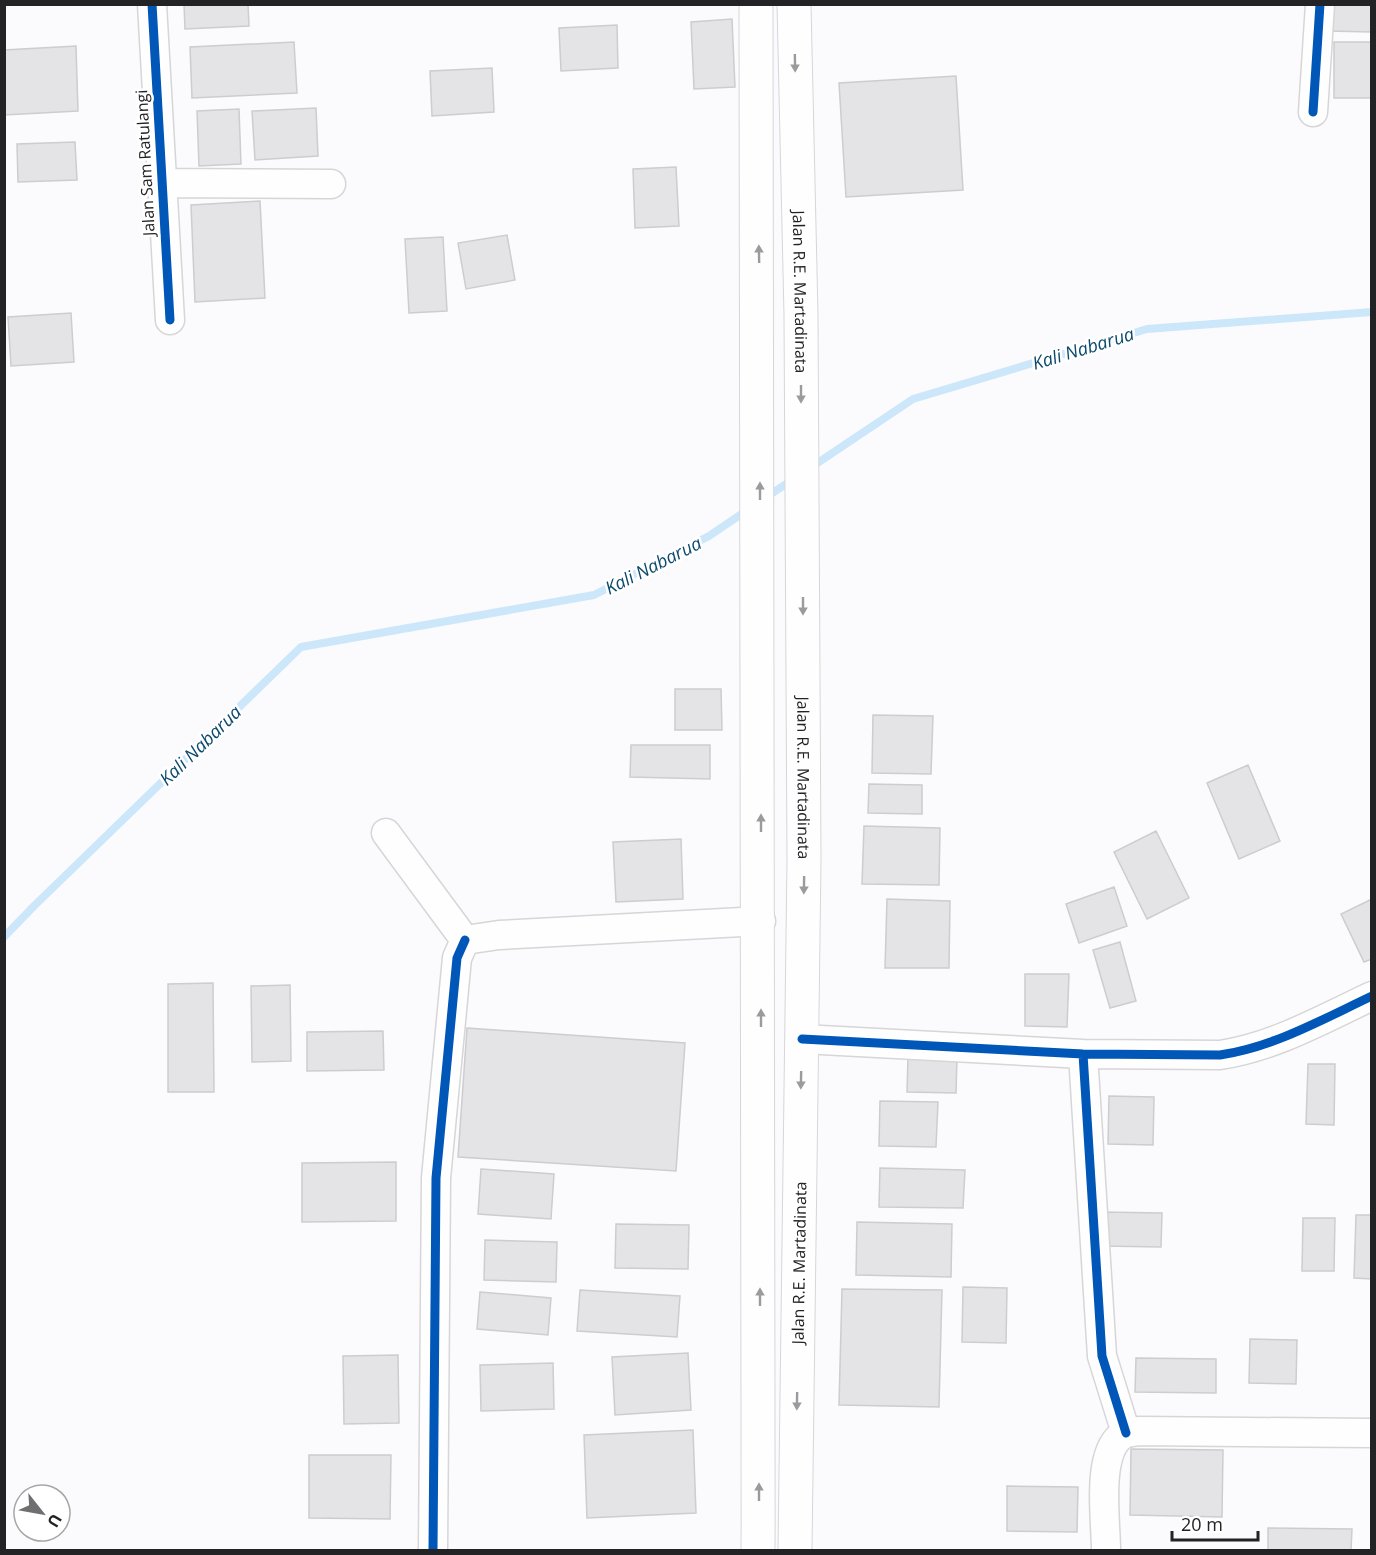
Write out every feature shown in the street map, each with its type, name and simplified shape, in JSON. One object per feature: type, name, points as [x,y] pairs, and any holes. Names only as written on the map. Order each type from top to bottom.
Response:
[{"type":"highway","points":[[756,4],[761,550],[758,1551]]},
{"type":"highway","name":"Jalan R.E. Martadinata","points":[[794,4],[801,315],[804,860],[795,1551]]},
{"type":"highway","points":[[760,1364],[797,1362]]},
{"type":"street","name":"Jalan Sam Ratulangi","points":[[152,4],[170,320]]},
{"type":"street","points":[[1313,112],[1320,4]]},
{"type":"street","points":[[161,183],[331,184]]},
{"type":"street","points":[[386,833],[465,940]]},
{"type":"street","points":[[465,940],[499,935],[761,921]]},
{"type":"street","points":[[433,1551],[436,1178],[457,958],[465,940]]},
{"type":"street","points":[[802,1039],[1083,1054],[1209,1056],[1237,1052],[1294,1033],[1371,996]]},
{"type":"street","points":[[1083,1054],[1102,1356],[1126,1434]]},
{"type":"street","points":[[1106,1551],[1105,1470],[1111,1448],[1126,1434],[1140,1431],[1371,1433]]},
{"type":"building","points":[[184,4],[248,4],[249,26],[185,29]]},
{"type":"building","points":[[1327,4],[1372,4],[1372,32],[1327,31]]},
{"type":"building","points":[[732,19],[735,87],[694,89],[691,22]]},
{"type":"building","points":[[617,25],[618,68],[561,71],[559,28]]},
{"type":"building","points":[[294,42],[297,93],[192,98],[190,47]]},
{"type":"building","points":[[1334,42],[1372,42],[1372,98],[1334,98]]},
{"type":"building","points":[[76,46],[78,111],[4,115],[4,50]]},
{"type":"building","points":[[492,68],[494,112],[432,116],[430,71]]},
{"type":"building","points":[[956,76],[963,190],[846,197],[839,83]]},
{"type":"building","points":[[316,108],[318,156],[255,160],[252,111]]},
{"type":"building","points":[[239,109],[241,164],[199,166],[197,111]]},
{"type":"building","points":[[75,142],[77,180],[18,182],[17,144]]},
{"type":"building","points":[[676,167],[679,226],[635,228],[633,169]]},
{"type":"building","points":[[260,201],[265,298],[195,302],[191,205]]},
{"type":"building","points":[[507,235],[515,280],[466,289],[458,243]]},
{"type":"building","points":[[443,237],[447,311],[409,313],[405,239]]},
{"type":"building","points":[[71,313],[74,362],[11,366],[8,317]]},
{"type":"building","points":[[675,689],[721,689],[722,730],[675,730]]},
{"type":"building","points":[[873,715],[933,716],[931,774],[872,773]]},
{"type":"building","points":[[631,745],[710,745],[710,779],[630,777]]},
{"type":"building","points":[[1248,765],[1280,841],[1239,859],[1207,783]]},
{"type":"building","points":[[869,784],[922,785],[922,814],[868,813]]},
{"type":"building","points":[[864,826],[940,828],[939,885],[862,884]]},
{"type":"building","points":[[1156,831],[1189,898],[1147,919],[1114,852]]},
{"type":"building","points":[[681,839],[683,899],[616,902],[613,842]]},
{"type":"building","points":[[1114,887],[1127,926],[1079,943],[1066,904]]},
{"type":"building","points":[[887,899],[950,901],[949,968],[885,968]]},
{"type":"building","points":[[1372,899],[1372,959],[1364,962],[1341,914]]},
{"type":"building","points":[[1120,942],[1136,1001],[1110,1008],[1093,950]]},
{"type":"building","points":[[1025,974],[1069,974],[1067,1027],[1025,1026]]},
{"type":"building","points":[[213,983],[214,1092],[168,1092],[168,984]]},
{"type":"building","points":[[290,985],[291,1061],[252,1062],[251,986]]},
{"type":"building","points":[[467,1028],[685,1043],[676,1171],[458,1157]]},
{"type":"building","points":[[383,1031],[384,1070],[307,1071],[307,1032]]},
{"type":"building","points":[[908,1057],[957,1057],[956,1093],[907,1092]]},
{"type":"building","points":[[1308,1064],[1335,1064],[1334,1125],[1306,1124]]},
{"type":"building","points":[[1109,1096],[1154,1097],[1153,1145],[1108,1144]]},
{"type":"building","points":[[880,1101],[938,1102],[936,1147],[879,1146]]},
{"type":"building","points":[[396,1162],[396,1221],[302,1222],[302,1163]]},
{"type":"building","points":[[880,1168],[965,1170],[963,1208],[879,1207]]},
{"type":"building","points":[[481,1169],[554,1174],[551,1219],[478,1214]]},
{"type":"building","points":[[1102,1212],[1162,1213],[1161,1247],[1101,1246]]},
{"type":"building","points":[[1356,1215],[1372,1215],[1372,1279],[1354,1278]]},
{"type":"building","points":[[1303,1218],[1335,1218],[1334,1271],[1302,1271]]},
{"type":"building","points":[[857,1222],[952,1224],[951,1277],[856,1275]]},
{"type":"building","points":[[616,1224],[689,1225],[688,1269],[615,1268]]},
{"type":"building","points":[[485,1240],[557,1242],[556,1282],[484,1280]]},
{"type":"building","points":[[963,1287],[1007,1288],[1006,1343],[962,1342]]},
{"type":"building","points":[[842,1289],[942,1290],[939,1407],[839,1405]]},
{"type":"building","points":[[580,1290],[680,1296],[677,1337],[577,1331]]},
{"type":"building","points":[[480,1292],[551,1298],[548,1335],[477,1329]]},
{"type":"building","points":[[1250,1339],[1297,1340],[1296,1384],[1249,1383]]},
{"type":"building","points":[[688,1353],[691,1410],[615,1415],[612,1357]]},
{"type":"building","points":[[398,1355],[399,1423],[344,1424],[343,1356]]},
{"type":"building","points":[[1136,1358],[1216,1359],[1216,1393],[1135,1392]]},
{"type":"building","points":[[553,1363],[554,1409],[481,1411],[480,1365]]},
{"type":"building","points":[[693,1430],[696,1513],[587,1518],[584,1435]]},
{"type":"building","points":[[1131,1449],[1223,1450],[1222,1517],[1130,1515]]},
{"type":"building","points":[[309,1455],[391,1455],[390,1519],[309,1518]]},
{"type":"building","points":[[1007,1486],[1078,1487],[1077,1532],[1007,1531]]},
{"type":"building","points":[[1268,1528],[1352,1529],[1351,1550],[1268,1550]]},
{"type":"waterway","name":"Kali Nabarua","points":[[810,468],[913,399],[1147,329],[1372,312]]},
{"type":"waterway","name":"Kali Nabarua","points":[[768,496],[795,478]]},
{"type":"waterway","name":"Kali Nabarua","points":[[4,937],[301,647],[594,595],[709,536],[752,507]]},
{"type":"cycle path","points":[[152,4],[170,320]]},
{"type":"cycle path","points":[[1313,112],[1320,4]]},
{"type":"cycle path","points":[[433,1550],[436,1178],[457,958],[465,940]]},
{"type":"cycle path","points":[[802,1039],[1083,1054],[1220,1055],[1279,1039],[1372,996]]},
{"type":"cycle path","points":[[1083,1054],[1102,1356],[1126,1433]]}]
